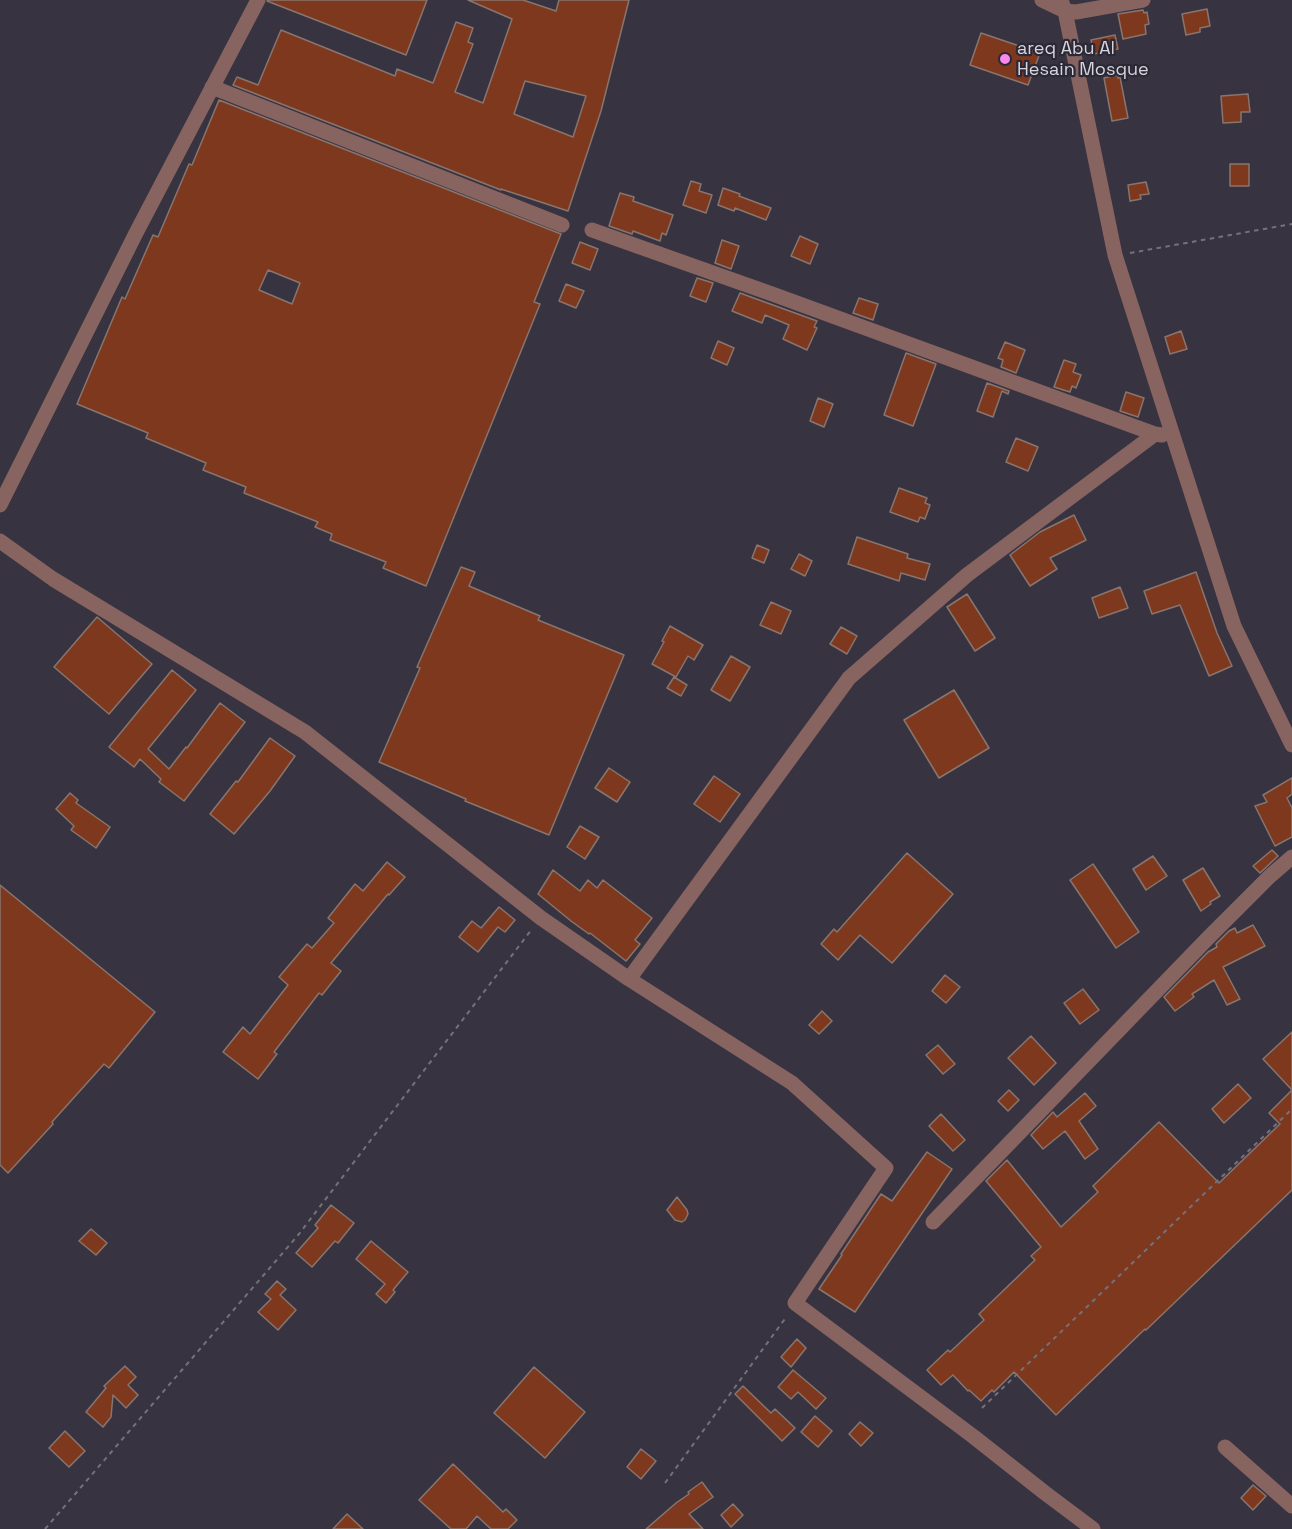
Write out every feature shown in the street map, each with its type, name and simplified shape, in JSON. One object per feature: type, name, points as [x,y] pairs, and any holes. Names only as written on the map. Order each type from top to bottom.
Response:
[{"type":"street","points":[[0,505],[136,233],[258,0]]},
{"type":"street","points":[[1042,0],[1063,5],[1076,12],[1143,0]]},
{"type":"street","points":[[1063,5],[1115,255],[1234,626],[1292,745]]},
{"type":"street","points":[[212,87],[562,225]]},
{"type":"street","points":[[592,230],[1155,434],[1173,437]]},
{"type":"street","points":[[628,979],[849,678],[966,575],[1155,434]]},
{"type":"street","points":[[0,541],[53,579],[304,732],[542,918],[628,979],[792,1083],[886,1168],[795,1304],[974,1437],[1092,1529]]},
{"type":"street","points":[[933,1222],[1209,937],[1292,857]]},
{"type":"street","points":[[1226,1447],[1292,1506]]},
{"type":"path","points":[[1115,255],[1292,224]]},
{"type":"path","points":[[45,1529],[299,1234],[542,918]]},
{"type":"path","points":[[982,1408],[1292,1109]]},
{"type":"path","points":[[665,1483],[795,1304]]},
{"type":"building","points":[[268,0],[427,0],[406,55]]},
{"type":"building","points":[[468,0],[523,0],[556,11],[559,0],[629,0],[601,111],[568,211],[501,190],[233,85],[237,77],[258,85],[281,30],[395,76],[397,69],[433,83],[456,22],[473,28],[468,42],[473,44],[455,92],[483,103],[512,19]],"holes":[[[525,81],[586,96],[573,137],[514,114]]]},
{"type":"building","points":[[1207,9],[1210,26],[1200,28],[1200,32],[1186,35],[1182,14]]},
{"type":"building","points":[[1143,10],[1144,13],[1147,12],[1149,24],[1145,25],[1146,34],[1123,39],[1118,14]]},
{"type":"building","name":"areq Abu Al Hesain Mosque","points":[[981,33],[1040,53],[1028,85],[970,65]]},
{"type":"building","points":[[1115,35],[1118,49],[1094,54],[1091,40]]},
{"type":"building","points":[[1117,75],[1118,78],[1120,77],[1128,118],[1112,121],[1104,78]]},
{"type":"building","points":[[1248,94],[1250,112],[1241,112],[1241,122],[1223,123],[1221,96]]},
{"type":"building","points":[[219,100],[561,234],[534,302],[540,304],[426,586],[383,568],[386,562],[330,540],[332,534],[315,527],[318,522],[244,493],[246,487],[203,470],[206,463],[146,438],[148,433],[77,404],[122,297],[125,299],[153,235],[158,237],[189,164],[192,165]],"holes":[[[268,270],[300,283],[292,304],[259,290]]]},
{"type":"building","points":[[1230,164],[1249,164],[1249,186],[1230,186]]},
{"type":"building","points":[[691,181],[701,184],[699,191],[712,195],[706,213],[683,205]]},
{"type":"building","points":[[1146,182],[1149,194],[1140,195],[1141,199],[1130,201],[1128,185]]},
{"type":"building","points":[[723,188],[771,208],[766,220],[735,208],[734,211],[718,205]]},
{"type":"building","points":[[620,193],[634,197],[633,201],[673,215],[666,235],[662,233],[660,241],[633,231],[632,234],[609,226]]},
{"type":"building","points":[[800,236],[818,244],[810,264],[791,256]]},
{"type":"building","points":[[722,240],[739,246],[731,269],[715,263]]},
{"type":"building","points":[[580,242],[598,249],[590,270],[572,263]]},
{"type":"building","points":[[697,278],[713,283],[706,302],[690,296]]},
{"type":"building","points":[[566,284],[584,291],[576,308],[559,301]]},
{"type":"building","points":[[740,293],[817,321],[814,327],[817,328],[807,350],[783,339],[789,325],[765,315],[762,323],[732,311]]},
{"type":"building","points":[[859,298],[878,304],[873,320],[853,313]]},
{"type":"building","points":[[1181,331],[1187,349],[1170,354],[1165,337]]},
{"type":"building","points":[[718,341],[734,348],[727,365],[711,358]]},
{"type":"building","points":[[1005,342],[1025,350],[1016,373],[1001,367],[1003,360],[998,358]]},
{"type":"building","points":[[906,353],[936,364],[913,426],[884,415]]},
{"type":"building","points":[[1064,360],[1076,364],[1073,372],[1081,375],[1076,388],[1072,386],[1070,392],[1054,387]]},
{"type":"building","points":[[987,383],[1009,391],[1008,394],[1002,391],[993,417],[977,411]]},
{"type":"building","points":[[1126,392],[1144,398],[1138,417],[1120,411]]},
{"type":"building","points":[[818,398],[833,404],[824,427],[810,421]]},
{"type":"building","points":[[1016,438],[1038,447],[1028,471],[1006,462]]},
{"type":"building","points":[[899,488],[927,498],[925,503],[930,505],[925,519],[920,517],[918,522],[890,512]]},
{"type":"building","points":[[1074,515],[1086,540],[1050,558],[1057,569],[1030,586],[1010,555],[1040,532]]},
{"type":"building","points":[[857,537],[908,554],[907,558],[930,564],[925,580],[901,573],[899,581],[848,564]]},
{"type":"building","points":[[757,545],[769,550],[764,563],[752,558]]},
{"type":"building","points":[[799,554],[812,561],[805,576],[791,569]]},
{"type":"building","points":[[461,567],[475,572],[469,586],[540,616],[538,620],[624,655],[549,835],[465,801],[466,799],[379,762]]},
{"type":"building","points":[[1196,572],[1217,633],[1232,666],[1209,676],[1180,605],[1152,614],[1144,591]]},
{"type":"building","points":[[1120,587],[1128,608],[1099,618],[1092,598]]},
{"type":"building","points":[[967,594],[995,638],[975,651],[947,607]]},
{"type":"building","points":[[771,602],[791,611],[781,634],[760,625]]},
{"type":"building","points":[[97,617],[152,664],[109,714],[54,667]]},
{"type":"building","points":[[670,626],[703,645],[694,660],[688,656],[676,677],[652,664]]},
{"type":"building","points":[[841,627],[857,636],[847,654],[830,644]]},
{"type":"building","points":[[731,656],[750,667],[730,701],[711,690]]},
{"type":"building","points":[[172,670],[196,690],[148,749],[169,769],[220,703],[245,722],[184,801],[159,782],[161,779],[140,759],[134,767],[109,747]]},
{"type":"building","points":[[674,677],[687,685],[681,696],[667,688]]},
{"type":"building","points":[[954,690],[989,748],[939,778],[904,720]]},
{"type":"building","points":[[270,738],[295,756],[270,791],[234,834],[210,814],[236,781],[238,782]]},
{"type":"building","points":[[609,768],[630,782],[617,802],[595,788]]},
{"type":"building","points":[[714,776],[740,794],[720,822],[694,804]]},
{"type":"building","points":[[1292,778],[1292,794],[1287,798],[1292,808],[1292,837],[1275,846],[1255,806],[1267,802],[1263,795]]},
{"type":"building","points":[[70,793],[78,800],[76,803],[110,827],[96,848],[71,830],[74,826],[56,809]]},
{"type":"building","points":[[580,826],[599,837],[585,859],[567,847]]},
{"type":"building","points":[[1272,850],[1278,856],[1260,873],[1253,866]]},
{"type":"building","points":[[907,853],[953,894],[892,963],[860,935],[838,960],[821,944],[834,929],[837,932]]},
{"type":"building","points":[[1153,856],[1167,876],[1146,890],[1133,869]]},
{"type":"building","points":[[387,862],[405,877],[331,963],[341,971],[322,995],[319,993],[274,1052],[277,1054],[258,1079],[223,1052],[243,1027],[250,1034],[288,985],[279,977],[307,944],[312,948],[334,923],[328,918],[355,884],[363,891]]},
{"type":"building","points":[[1093,864],[1139,932],[1116,948],[1070,880]]},
{"type":"building","points":[[1203,868],[1220,896],[1201,911],[1183,880]]},
{"type":"building","points":[[553,870],[580,891],[588,880],[597,888],[603,880],[652,918],[635,940],[640,944],[626,961],[538,894]]},
{"type":"building","points":[[0,885],[155,1012],[109,1068],[104,1064],[8,1173],[0,1165]]},
{"type":"building","points":[[499,907],[515,920],[505,932],[498,927],[478,952],[459,937],[472,921],[481,928]]},
{"type":"building","points":[[1253,925],[1265,946],[1223,967],[1240,999],[1227,1005],[1214,980],[1192,994],[1194,997],[1175,1011],[1164,997],[1208,952],[1217,947],[1216,944],[1229,931],[1235,928],[1237,933]]},
{"type":"building","points":[[945,975],[960,987],[946,1003],[932,991]]},
{"type":"building","points":[[1083,989],[1099,1010],[1080,1024],[1064,1003]]},
{"type":"building","points":[[822,1011],[832,1021],[819,1034],[809,1025]]},
{"type":"building","points":[[1292,1032],[1292,1090],[1263,1059]]},
{"type":"building","points":[[1031,1036],[1056,1063],[1034,1085],[1008,1058]]},
{"type":"building","points":[[938,1045],[955,1064],[943,1074],[926,1055]]},
{"type":"building","points":[[1238,1084],[1251,1098],[1224,1123],[1212,1109]]},
{"type":"building","points":[[1009,1090],[1019,1100],[1008,1111],[998,1101]]},
{"type":"building","points":[[1292,1090],[1292,1190],[1056,1415],[1014,1372],[994,1392],[992,1390],[981,1401],[953,1375],[941,1385],[927,1370],[984,1320],[979,1314],[1035,1260],[1031,1256],[1041,1247],[986,1181],[1007,1160],[1061,1227],[1098,1192],[1093,1186],[1159,1122],[1219,1183],[1280,1124],[1269,1113]]},
{"type":"building","points":[[1085,1093],[1096,1106],[1079,1121],[1098,1149],[1085,1159],[1065,1131],[1043,1149],[1031,1135],[1053,1112],[1057,1117]]},
{"type":"building","points":[[941,1114],[965,1140],[953,1151],[929,1126]]},
{"type":"building","points":[[927,1152],[952,1169],[855,1312],[819,1289],[881,1194],[892,1201]]},
{"type":"building","points":[[677,1197],[688,1214],[682,1222],[675,1220],[667,1210]]},
{"type":"building","points":[[331,1205],[354,1223],[338,1243],[335,1241],[312,1267],[296,1253],[318,1228],[315,1225]]},
{"type":"building","points":[[91,1229],[107,1243],[96,1255],[79,1241]]},
{"type":"building","points":[[371,1241],[408,1272],[393,1290],[395,1292],[386,1303],[376,1294],[385,1284],[356,1259]]},
{"type":"building","points":[[277,1281],[286,1289],[280,1295],[296,1310],[278,1330],[258,1312],[271,1299],[265,1294]]},
{"type":"building","points":[[797,1339],[806,1348],[791,1367],[781,1357]]},
{"type":"building","points":[[125,1366],[136,1377],[128,1385],[138,1395],[126,1408],[113,1395],[111,1417],[103,1427],[86,1412],[106,1388],[104,1386]]},
{"type":"building","points":[[534,1367],[585,1412],[545,1458],[494,1413]]},
{"type":"building","points":[[793,1370],[826,1398],[816,1409],[798,1392],[791,1399],[778,1387]]},
{"type":"building","points":[[743,1386],[771,1413],[775,1409],[795,1428],[782,1441],[735,1394]]},
{"type":"building","points":[[815,1416],[832,1431],[818,1447],[801,1432]]},
{"type":"building","points":[[860,1422],[873,1433],[861,1446],[849,1434]]},
{"type":"building","points":[[65,1431],[85,1451],[69,1467],[49,1448]]},
{"type":"building","points":[[641,1449],[656,1461],[641,1479],[627,1467]]},
{"type":"building","points":[[453,1464],[503,1512],[506,1509],[517,1520],[508,1529],[491,1529],[477,1516],[466,1529],[451,1529],[419,1500]]},
{"type":"building","points":[[702,1482],[713,1497],[689,1514],[703,1529],[646,1529],[689,1494],[688,1492]]},
{"type":"building","points":[[1253,1485],[1266,1496],[1253,1510],[1241,1498]]},
{"type":"building","points":[[733,1504],[743,1515],[731,1527],[721,1515]]},
{"type":"building","points":[[347,1514],[363,1529],[333,1529]]},
{"type":"place","name":"areq Abu Al Hesain Mosque","points":[[1005,59]]}]
